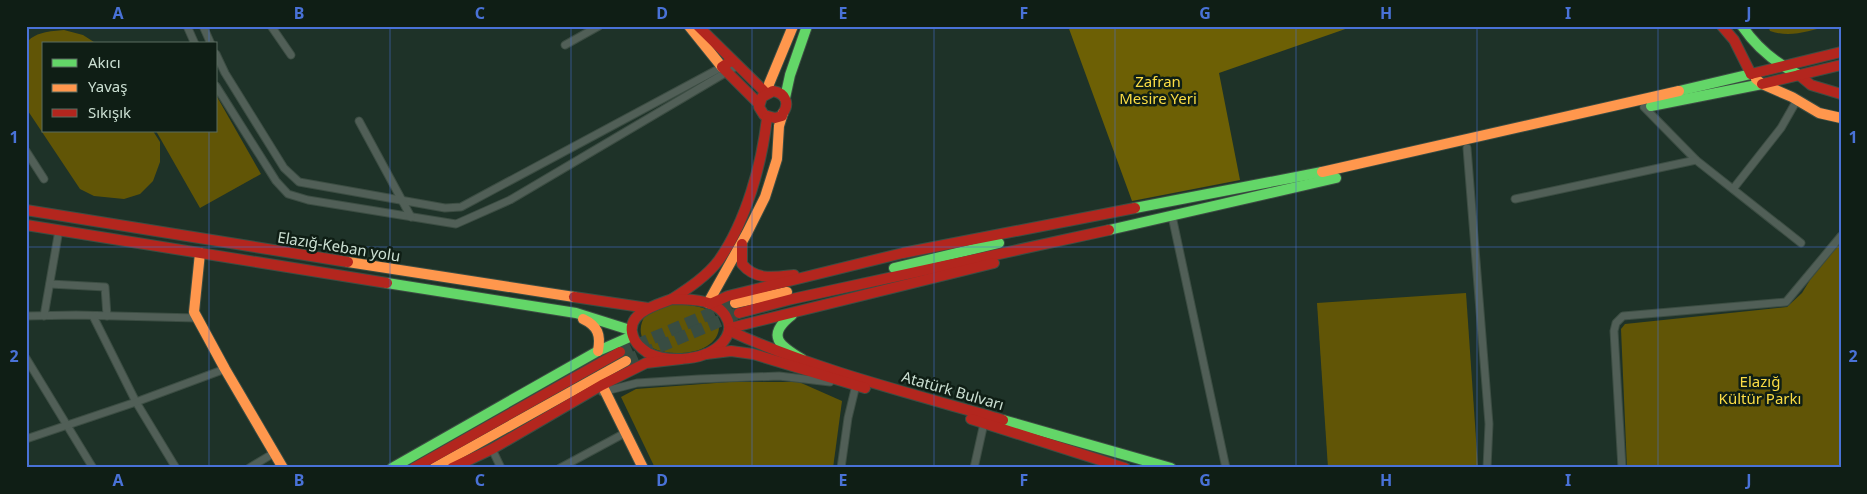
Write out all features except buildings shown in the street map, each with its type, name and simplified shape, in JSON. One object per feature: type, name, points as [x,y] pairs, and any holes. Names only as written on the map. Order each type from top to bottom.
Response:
[{"type":"main road","points":[[689,26],[703,46],[759,104],[762,113],[768,118],[773,119],[782,116]]},
{"type":"main road","points":[[698,26],[734,64],[767,93],[779,92],[786,98]]},
{"type":"main road","points":[[759,104],[760,100],[767,93],[768,84],[793,26]]},
{"type":"main road","points":[[709,303],[753,222],[770,183],[777,158],[782,116],[787,109],[786,98],[790,75],[807,26]]},
{"type":"main road","points":[[1722,26],[1734,40],[1751,74],[1762,84],[1818,113],[1841,118]]},
{"type":"main road","points":[[1742,26],[1752,42],[1768,57],[1798,75],[1811,86],[1841,94]]},
{"type":"main road","points":[[709,303],[728,296],[903,253],[1329,171],[1841,52]]},
{"type":"main road","points":[[725,70],[734,64]]},
{"type":"main road","points":[[1164,203],[897,267],[737,308],[792,299],[1172,216],[1644,107],[1762,84],[1841,65]]},
{"type":"main road","points":[[392,468],[631,333],[639,316],[648,308],[672,299],[686,291],[719,260],[736,230],[758,167],[768,118]]},
{"type":"main road","name":"Elazığ-Keban yolu","points":[[26,210],[422,274],[648,308]]},
{"type":"main road","points":[[730,330],[1172,216]]},
{"type":"main road","name":"Elazığ-Keban yolu","points":[[26,225],[565,312],[605,321],[631,333]]},
{"type":"main road","points":[[742,241],[740,255],[742,264],[751,274],[776,276],[820,273]]},
{"type":"main road","points":[[200,253],[194,312],[224,369],[283,468]]},
{"type":"main road","points":[[452,468],[492,448],[572,402],[604,388],[646,363],[681,359],[702,354],[719,347],[730,330],[728,318],[718,306],[692,299],[672,299]]},
{"type":"main road","points":[[565,312],[587,320],[596,328],[600,337],[598,351]]},
{"type":"main road","points":[[795,313],[780,324],[777,336],[782,347],[802,359]]},
{"type":"main road","name":"Atatürk Bulvarı","points":[[730,330],[767,348],[895,389],[1171,468]]},
{"type":"main road","points":[[631,333],[637,344],[646,352],[662,357],[681,359]]},
{"type":"main road","name":"Atatürk Bulvarı","points":[[702,354],[731,352],[753,354],[984,423],[1125,468]]},
{"type":"main road","points":[[414,468],[623,356],[434,468]]},
{"type":"main road","points":[[604,388],[643,468]]},
{"type":"street","points":[[187,26],[194,42]]},
{"type":"street","points":[[203,26],[210,42]]},
{"type":"street","points":[[271,26],[291,55]]},
{"type":"street","points":[[565,46],[599,26]]},
{"type":"street","points":[[218,58],[225,73],[284,168],[299,182],[445,208],[462,207],[725,70]]},
{"type":"street","points":[[218,89],[276,181],[288,194],[308,200],[456,224],[510,200],[725,70]]},
{"type":"street","points":[[1733,189],[1781,128],[1796,100]]},
{"type":"street","points":[[1644,107],[1696,160],[1801,243]]},
{"type":"street","points":[[359,121],[410,218]]},
{"type":"street","points":[[1467,148],[1489,424],[1487,468]]},
{"type":"street","points":[[26,151],[44,179]]},
{"type":"street","points":[[1515,199],[1696,160]]},
{"type":"street","points":[[1172,216],[1226,468]]},
{"type":"street","points":[[44,316],[59,230]]},
{"type":"street","points":[[1622,468],[1614,331],[1616,323],[1623,316],[1786,302],[1841,236]]},
{"type":"street","points":[[50,284],[106,286],[107,316]]},
{"type":"street","points":[[26,316],[197,318]]},
{"type":"street","points":[[93,316],[136,402],[176,468]]},
{"type":"street","points":[[26,358],[93,468]]},
{"type":"street","points":[[26,439],[136,402],[224,369]]},
{"type":"street","points":[[604,388],[637,383],[779,376],[856,385],[848,418],[842,468]]},
{"type":"street","points":[[974,468],[984,423]]},
{"type":"street","points":[[564,467],[625,433]]},
{"type":"street","points":[[492,448],[501,468]]},
{"type":"street","points":[[249,468],[274,453]]},
{"type":"green space","name":"Zafran Mesire Yeri","points":[[1068,26],[1354,26],[1219,73],[1240,180],[1132,201]]},
{"type":"green space","points":[[1768,26],[1828,26],[1799,33],[1785,34],[1770,31]]},
{"type":"green space","points":[[64,30],[83,35],[94,42],[42,42],[42,132],[26,108],[26,44],[33,37],[48,32]]},
{"type":"green space","points":[[218,99],[261,174],[200,208],[157,132],[218,132]]},
{"type":"green space","points":[[42,132],[154,132],[160,142],[160,162],[153,181],[140,194],[124,199],[94,196],[80,189]]},
{"type":"green space","name":"Elazığ Kültür Parkı","points":[[1841,242],[1841,468],[1627,468],[1621,329],[1625,324],[1787,307],[1802,293],[1810,280]]},
{"type":"green space","points":[[1466,293],[1478,468],[1328,468],[1317,303]]},
{"type":"green space","points":[[673,304],[695,306],[714,314],[719,327],[714,340],[699,350],[677,353],[655,349],[647,344],[642,336],[641,326],[644,317],[648,313]]},
{"type":"green space","points":[[729,382],[799,382],[842,401],[833,468],[655,468],[621,397],[636,389]]},
{"type":"tunnel","points":[[620,352],[735,303]]},
{"type":"tunnel","points":[[626,361],[736,314]]},
{"type":"traffic: fast","points":[[785,98],[790,75],[807,26]]},
{"type":"traffic: fast","points":[[1742,26],[1767,54],[1799,75]]},
{"type":"traffic: fast","points":[[1679,91],[1751,74]]},
{"type":"traffic: fast","points":[[1651,106],[1762,84]]},
{"type":"traffic: fast","points":[[1135,208],[1322,172]]},
{"type":"traffic: fast","points":[[1109,230],[1336,178]]},
{"type":"traffic: fast","points":[[894,268],[999,243]]},
{"type":"traffic: fast","points":[[387,283],[576,313],[630,330]]},
{"type":"traffic: fast","points":[[792,315],[784,322],[777,335],[787,350],[802,359]]},
{"type":"traffic: fast","points":[[392,468],[598,351],[632,336]]},
{"type":"traffic: fast","points":[[1003,420],[1171,468]]},
{"type":"traffic: slow","points":[[689,26],[722,67]]},
{"type":"traffic: slow","points":[[768,92],[769,84],[793,26]]},
{"type":"traffic: slow","points":[[1756,79],[1762,84],[1792,97],[1819,113],[1841,118]]},
{"type":"traffic: slow","points":[[1322,172],[1679,91]]},
{"type":"traffic: slow","points":[[708,303],[765,197],[777,159],[779,126],[783,113]]},
{"type":"traffic: slow","points":[[200,253],[194,312],[283,468]]},
{"type":"traffic: slow","points":[[348,262],[574,297]]},
{"type":"traffic: slow","points":[[735,303],[787,292]]},
{"type":"traffic: slow","points":[[583,319],[595,328],[599,336],[598,351]]},
{"type":"traffic: slow","points":[[434,468],[626,361]]},
{"type":"traffic: slow","points":[[602,385],[643,468]]},
{"type":"traffic: jam","points":[[698,26],[766,93]]},
{"type":"traffic: jam","points":[[1722,26],[1734,40],[1751,74]]},
{"type":"traffic: jam","points":[[1751,74],[1841,52]]},
{"type":"traffic: jam","points":[[731,61],[722,67],[759,104]]},
{"type":"traffic: jam","points":[[1762,84],[1841,65]]},
{"type":"traffic: jam","points":[[1799,75],[1811,85],[1841,94]]},
{"type":"traffic: jam","points":[[782,116],[775,118],[764,115],[759,107],[762,97],[773,91],[781,94],[786,102],[783,113]]},
{"type":"traffic: jam","points":[[672,299],[709,271],[729,245],[745,210],[757,173],[767,118]]},
{"type":"traffic: jam","points":[[710,304],[728,296],[903,253],[1135,208]]},
{"type":"traffic: jam","points":[[26,210],[348,262]]},
{"type":"traffic: jam","points":[[26,225],[387,283]]},
{"type":"traffic: jam","points":[[739,313],[792,299],[1109,230]]},
{"type":"traffic: jam","points":[[742,244],[742,264],[753,273],[766,277],[794,275]]},
{"type":"traffic: jam","points":[[730,328],[994,263]]},
{"type":"traffic: jam","points":[[574,297],[648,308]]},
{"type":"traffic: jam","points":[[672,299],[696,300],[719,308],[729,324],[728,332],[723,342],[707,353],[677,359],[657,356],[641,348],[633,336],[633,321],[651,307],[672,299]]},
{"type":"traffic: jam","points":[[730,331],[796,358],[899,391],[1003,420]]},
{"type":"traffic: jam","points":[[706,354],[731,351],[753,354],[865,388]]},
{"type":"traffic: jam","points":[[414,468],[620,352]]},
{"type":"traffic: jam","points":[[452,468],[492,449],[602,385],[646,363],[681,359]]},
{"type":"traffic: jam","points":[[971,419],[1125,468]]}]
